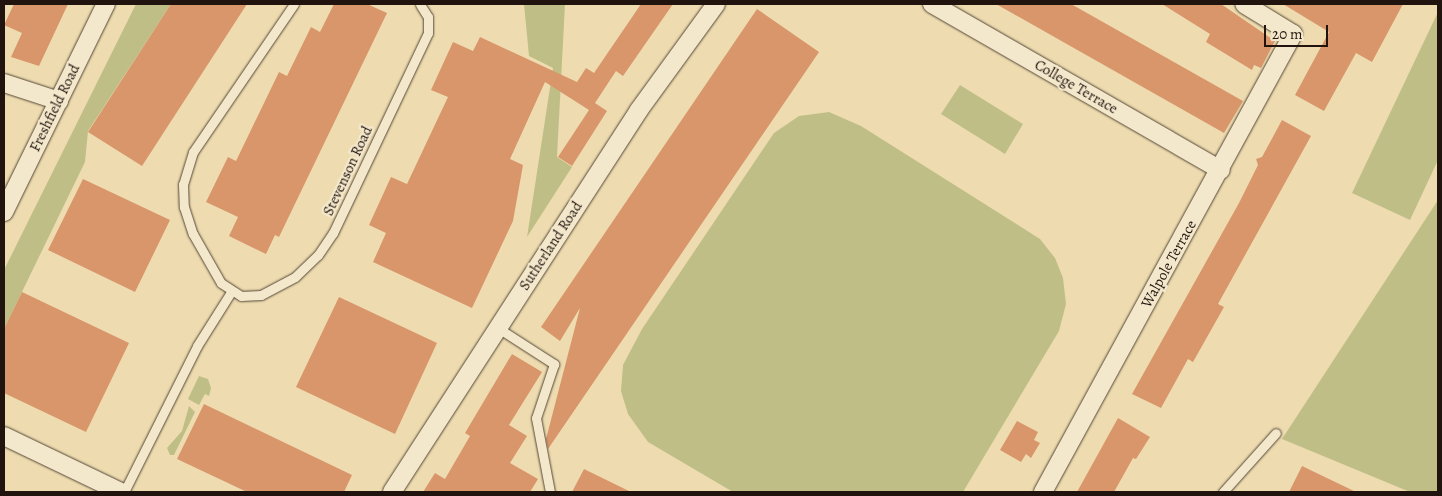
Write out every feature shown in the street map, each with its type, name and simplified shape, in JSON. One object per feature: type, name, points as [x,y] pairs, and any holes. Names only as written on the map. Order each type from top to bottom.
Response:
[{"type":"street","name":"Freshfield Road","points":[[4,212],[106,4]]},
{"type":"street","name":"Sutherland Road","points":[[392,492],[640,110],[716,4]]},
{"type":"street","name":"College Terrace","points":[[932,4],[1221,170]]},
{"type":"street","name":"Walpole Terrace","points":[[1043,492],[1221,170],[1293,34],[1244,4]]},
{"type":"street","points":[[4,83],[59,101]]},
{"type":"street","points":[[4,436],[123,492]]},
{"type":"lane","points":[[123,492],[197,346],[230,292],[215,275],[193,234],[184,207],[186,171],[198,145],[294,4]]},
{"type":"lane","name":"Stevenson Road","points":[[230,292],[254,297],[273,290],[304,269],[328,240],[341,219],[428,32],[429,21],[425,5]]},
{"type":"lane","points":[[498,328],[554,364],[536,418],[550,492]]},
{"type":"lane","points":[[1223,492],[1276,433]]},
{"type":"shaded area","points":[[136,4],[171,4],[88,131],[85,162],[4,329],[4,270]]},
{"type":"shaded area","points":[[524,4],[565,4],[557,157],[572,167],[527,237],[553,68],[529,56]]},
{"type":"shaded area","points":[[1438,12],[1438,160],[1410,220],[1352,193]]},
{"type":"shaded area","points":[[960,85],[1023,124],[1005,154],[941,114]]},
{"type":"shaded area","points":[[829,112],[861,126],[1040,239],[1055,258],[1063,278],[1066,304],[1059,331],[963,492],[733,492],[648,442],[628,414],[621,391],[623,365],[642,329],[774,133],[799,116]]},
{"type":"shaded area","points":[[1438,200],[1438,492],[1410,492],[1282,439]]},
{"type":"shaded area","points":[[199,376],[208,379],[211,388],[209,396],[205,394],[199,405],[188,399]]},
{"type":"shaded area","points":[[189,406],[195,412],[174,455],[170,455],[167,448],[182,431]]},
{"type":"building","points":[[14,4],[68,4],[39,66],[11,57],[22,33],[4,25]]},
{"type":"building","points":[[171,4],[247,4],[142,166],[88,132]]},
{"type":"building","points":[[334,4],[367,4],[387,13],[279,237],[275,235],[266,254],[229,236],[238,217],[206,202],[228,157],[236,161],[279,72],[287,76],[311,27],[320,32]]},
{"type":"building","points":[[641,4],[673,4],[623,76],[616,71],[595,103],[607,111],[572,166],[558,157],[589,110],[545,82],[510,159],[523,165],[513,221],[472,308],[373,262],[386,233],[369,225],[391,177],[407,184],[448,97],[431,90],[453,42],[473,51],[480,37],[577,82],[586,68],[594,73]]},
{"type":"building","points":[[996,4],[1071,4],[1243,101],[1224,133]]},
{"type":"building","points":[[1162,4],[1221,4],[1275,41],[1261,68],[1254,65],[1252,70],[1206,42],[1210,34]]},
{"type":"building","points":[[1283,4],[1403,4],[1372,62],[1356,53],[1324,111],[1295,95],[1329,32]]},
{"type":"building","points":[[757,9],[819,52],[548,449],[546,439],[580,308],[560,341],[541,327]]},
{"type":"building","points":[[1282,120],[1311,136],[1218,304],[1224,307],[1193,362],[1188,359],[1161,408],[1132,394],[1239,203],[1258,165],[1256,159],[1262,157]]},
{"type":"building","points":[[83,179],[170,220],[135,292],[48,250]]},
{"type":"building","points":[[22,292],[129,343],[86,432],[4,393],[4,329]]},
{"type":"building","points":[[339,297],[437,343],[395,434],[296,387]]},
{"type":"building","points":[[512,354],[542,372],[509,425],[527,436],[510,463],[538,479],[530,492],[423,492],[435,473],[445,479],[470,436],[465,433]]},
{"type":"building","points":[[204,404],[352,475],[344,492],[247,492],[177,459]]},
{"type":"building","points":[[1118,418],[1150,437],[1136,459],[1133,458],[1114,492],[1077,492]]},
{"type":"building","points":[[1017,421],[1038,432],[1034,440],[1040,443],[1031,458],[1026,454],[1021,462],[1000,450]]},
{"type":"building","points":[[1302,466],[1356,492],[1289,492]]},
{"type":"building","points":[[584,469],[631,492],[572,492]]}]
